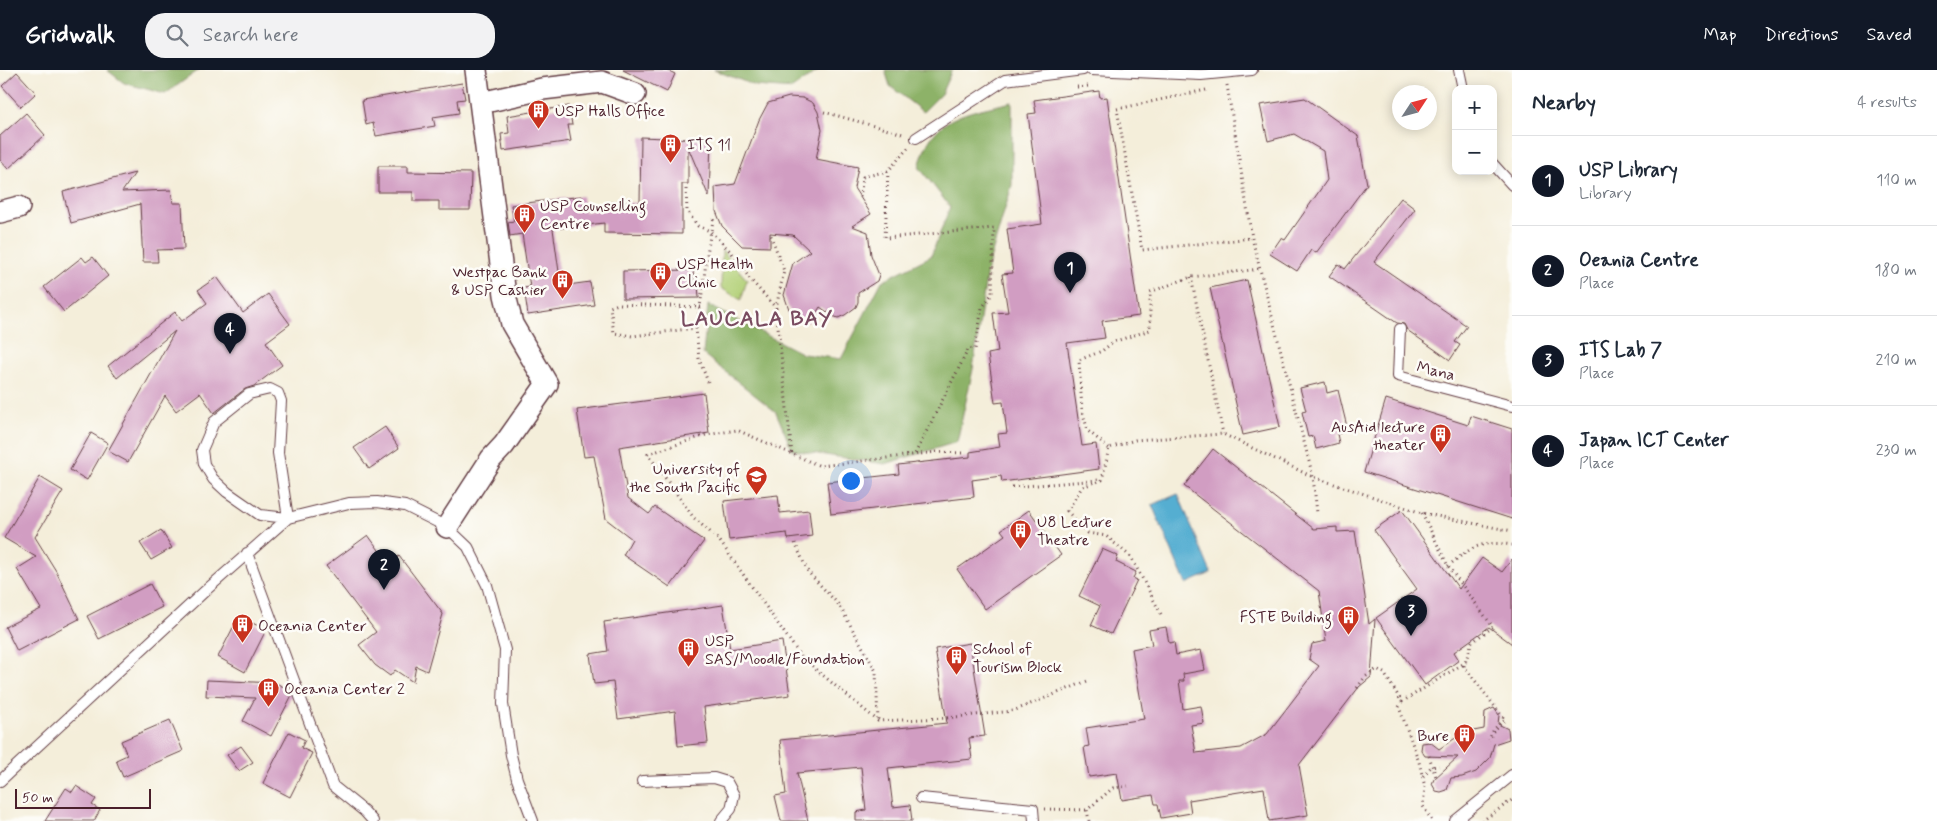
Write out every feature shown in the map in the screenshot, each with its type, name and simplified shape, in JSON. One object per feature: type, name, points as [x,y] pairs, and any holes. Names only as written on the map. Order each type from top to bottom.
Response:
[{"type":"street","points":[[447,527],[491,459],[504,445],[547,384],[512,324],[505,295],[497,249],[482,103],[476,70]]},
{"type":"street","points":[[482,103],[542,89],[602,82],[635,94]]},
{"type":"lane","points":[[916,138],[1005,80],[1083,70]]},
{"type":"lane","points":[[1091,70],[1201,73],[1252,70]]},
{"type":"lane","points":[[1459,70],[1462,85]]},
{"type":"lane","points":[[1497,169],[1512,186]]},
{"type":"lane","name":"Mana","points":[[1400,328],[1398,376],[1512,406]]},
{"type":"lane","points":[[288,518],[278,453],[281,401],[278,393],[270,389],[249,394],[214,422],[202,450],[204,464],[213,479],[226,492],[260,515],[288,518],[349,503],[377,502],[405,506],[447,527],[468,547],[487,585],[505,650],[503,704],[511,755],[517,779],[533,821]]},
{"type":"lane","points":[[0,781],[247,553],[288,518]]},
{"type":"lane","points":[[247,553],[333,786],[364,811],[373,821]]},
{"type":"lane","points":[[1455,821],[1512,775]]},
{"type":"lane","points":[[642,781],[714,778],[727,782],[734,795],[731,809],[721,821]]},
{"type":"lane","points":[[921,798],[1033,809],[1034,821]]},
{"type":"path","points":[[1218,88],[1227,86],[1252,238],[1314,477],[1317,512]]},
{"type":"path","points":[[1208,90],[1118,109],[1142,250],[1252,238]]},
{"type":"path","points":[[914,454],[969,348],[975,349],[982,308],[992,294],[994,228],[886,238],[888,172],[916,138]]},
{"type":"path","points":[[860,197],[863,177],[888,172]]},
{"type":"path","points":[[686,189],[687,211],[698,226],[710,231],[732,253],[750,280],[776,308]]},
{"type":"path","points":[[708,382],[700,359],[696,328],[701,307],[703,274],[714,217]]},
{"type":"path","points":[[770,233],[784,271],[776,308],[792,454]]},
{"type":"path","points":[[1109,448],[1088,431],[1082,410],[1079,360],[1102,351],[1114,342],[1150,330],[1150,292],[1191,277],[1260,269]]},
{"type":"path","points":[[1191,277],[1223,434]]},
{"type":"path","points":[[696,328],[632,336],[614,333],[610,307],[618,304],[701,307]]},
{"type":"path","points":[[962,453],[936,452],[914,454],[820,466],[737,430],[706,435],[648,454],[694,518],[719,540],[802,658],[878,722],[946,718],[1013,711],[1090,680]]},
{"type":"path","points":[[1109,448],[1135,440],[1223,434],[1314,477],[1422,513],[1512,532]]},
{"type":"path","points":[[1102,480],[1109,448]]},
{"type":"path","points":[[1012,487],[1102,480]]},
{"type":"path","points":[[1102,480],[1082,487],[1067,511],[1088,533],[1106,536],[1131,557],[1161,614]]},
{"type":"path","points":[[1422,513],[1448,566],[1493,627],[1472,642],[1464,666],[1505,720],[1496,725],[1489,740]]},
{"type":"path","points":[[795,543],[808,572],[839,606],[876,671],[878,722]]},
{"type":"path","points":[[1448,566],[1475,546],[1499,543],[1512,546]]},
{"type":"path","points":[[1426,821],[1431,819],[1423,806],[1423,776],[1399,707],[1402,702],[1466,662]]},
{"type":"path","points":[[1357,688],[1365,677],[1377,669],[1384,673],[1402,702]]},
{"type":"path","points":[[1428,756],[1436,777]]},
{"type":"path","points":[[1423,776],[1431,767],[1439,766]]},
{"type":"path","points":[[1033,809],[1087,810],[1113,788],[1128,786]]},
{"type":"path","points":[[1482,821],[1512,800]]},
{"type":"path","points":[[1087,810],[1089,821]]},
{"type":"green space","points":[[107,70],[199,70],[165,94],[124,83]]},
{"type":"green space","points":[[714,70],[819,70],[792,89],[756,86]]},
{"type":"green space","points":[[885,70],[952,70],[941,94],[923,112],[890,86]]},
{"type":"green space","points":[[1012,102],[1012,185],[987,270],[973,369],[957,442],[885,464],[792,450],[776,412],[703,354],[708,305],[803,354],[841,359],[882,281],[931,256],[950,207],[919,167],[925,149],[933,136],[942,126],[966,113]]},
{"type":"green space","points":[[722,250],[747,280],[741,300],[721,288]]},
{"type":"water","points":[[1178,494],[1211,573],[1186,584],[1152,505]]},
{"type":"building","points":[[623,70],[667,70],[675,74],[667,92]]},
{"type":"building","points":[[17,72],[36,93],[21,107],[2,86]]},
{"type":"building","points":[[462,83],[465,99],[457,100],[459,113],[433,117],[435,126],[376,136],[373,123],[366,125],[362,100]]},
{"type":"building","points":[[1099,91],[1100,98],[1107,97],[1139,316],[1102,321],[1105,338],[1067,343],[1082,446],[1096,444],[1099,469],[1002,482],[1001,476],[972,480],[974,497],[831,514],[827,482],[899,474],[898,465],[970,457],[970,452],[1000,447],[998,434],[1007,433],[1003,402],[995,403],[988,354],[998,352],[993,313],[1008,312],[1002,274],[1013,273],[1007,229],[1042,224],[1028,114],[1036,113],[1034,100]]},
{"type":"building","points":[[789,97],[803,98],[813,103],[818,112],[822,130],[816,159],[858,167],[854,188],[871,214],[852,226],[868,232],[871,255],[879,275],[877,281],[858,293],[856,307],[845,315],[838,318],[820,307],[811,321],[804,323],[790,312],[784,295],[793,263],[810,251],[793,235],[770,233],[770,247],[742,246],[722,226],[716,211],[715,187],[735,184],[759,120],[768,103]]},
{"type":"building","points":[[1305,98],[1358,136],[1367,184],[1316,253],[1311,250],[1297,271],[1270,254],[1281,238],[1285,240],[1327,180],[1323,151],[1294,134],[1268,141],[1260,105]]},
{"type":"building","name":"USP Halls Office","points":[[569,106],[572,125],[568,125],[571,141],[503,151],[501,134],[509,133],[507,116]]},
{"type":"building","points":[[26,113],[45,135],[8,169],[0,160],[0,136]]},
{"type":"building","points":[[641,137],[711,140],[709,197],[688,147],[688,184],[682,184],[682,234],[604,233],[604,223],[553,229],[561,286],[590,282],[594,305],[528,315],[524,288],[530,287],[522,234],[510,236],[508,222],[514,221],[511,205],[582,196],[584,212],[611,208],[611,202],[640,203]]},
{"type":"building","points":[[378,166],[408,166],[408,172],[471,173],[470,210],[439,210],[439,201],[413,201],[413,192],[378,192]]},
{"type":"building","points":[[135,173],[122,192],[171,190],[173,203],[182,203],[184,249],[157,250],[158,262],[143,262],[140,204],[71,223],[63,192]]},
{"type":"building","points":[[1401,198],[1415,209],[1374,262],[1467,326],[1455,342],[1460,345],[1450,360],[1407,330],[1404,324],[1397,323],[1329,276],[1338,264],[1345,269]]},
{"type":"building","points":[[82,257],[86,262],[93,257],[108,276],[64,312],[44,287]]},
{"type":"building","name":"USP Health Clinic","points":[[693,270],[694,284],[698,284],[699,298],[623,299],[623,271]]},
{"type":"building","points":[[217,277],[243,313],[268,294],[290,324],[266,342],[282,365],[254,386],[245,389],[214,413],[200,393],[176,411],[165,396],[128,462],[108,451],[175,331],[117,378],[108,366],[175,312],[182,321],[207,303],[198,290]]},
{"type":"building","points":[[1247,280],[1280,427],[1243,435],[1210,288]]},
{"type":"building","points":[[1325,382],[1327,393],[1338,390],[1348,431],[1337,434],[1339,443],[1316,449],[1313,436],[1308,437],[1302,412],[1306,411],[1300,388]]},
{"type":"building","points":[[704,393],[709,433],[619,447],[628,498],[649,514],[655,507],[704,541],[670,587],[623,555],[632,539],[606,519],[594,456],[584,457],[577,410]]},
{"type":"building","name":"AusAid lecture theater","points":[[1386,399],[1468,425],[1471,416],[1512,429],[1512,519],[1364,472]]},
{"type":"building","points":[[385,427],[399,448],[369,469],[354,448]]},
{"type":"building","points":[[91,433],[108,443],[87,480],[70,470]]},
{"type":"building","name":"FSTE Building","points":[[1213,449],[1314,529],[1337,527],[1337,532],[1355,531],[1369,624],[1375,619],[1371,677],[1359,687],[1299,765],[1308,815],[1269,821],[1264,788],[1189,800],[1191,813],[1161,818],[1158,804],[1155,804],[1153,795],[1122,800],[1117,773],[1089,777],[1084,747],[1089,746],[1086,728],[1144,719],[1132,649],[1152,645],[1149,630],[1166,627],[1169,643],[1174,642],[1176,655],[1201,650],[1205,670],[1183,674],[1184,681],[1179,681],[1183,709],[1201,706],[1204,723],[1191,725],[1196,753],[1241,748],[1267,734],[1319,666],[1309,659],[1312,644],[1326,641],[1319,591],[1184,486]]},
{"type":"building","points":[[40,477],[63,491],[35,537],[56,571],[79,619],[17,651],[5,627],[41,609],[17,569],[36,557],[4,538]]},
{"type":"building","points":[[778,495],[780,513],[809,510],[812,536],[788,539],[787,533],[729,540],[724,501]]},
{"type":"building","name":"U8 Lecture Theatre","points":[[1029,510],[1061,555],[985,609],[957,569],[1005,535],[1001,530]]},
{"type":"building","points":[[1402,510],[1459,589],[1482,558],[1502,572],[1512,559],[1512,644],[1489,627],[1454,652],[1459,660],[1425,685],[1376,618],[1417,589],[1374,530]]},
{"type":"building","points":[[161,530],[172,548],[151,560],[140,543]]},
{"type":"building","points":[[368,535],[389,564],[399,556],[443,614],[427,671],[416,666],[413,682],[395,670],[390,676],[375,665],[359,645],[376,632],[326,566]]},
{"type":"building","points":[[1102,549],[1118,556],[1116,562],[1136,572],[1133,578],[1137,580],[1111,634],[1091,625],[1100,606],[1079,596]]},
{"type":"building","points":[[150,584],[162,607],[99,639],[87,616]]},
{"type":"building","name":"USP SAS/Moodle/Foundation","points":[[723,605],[730,649],[782,641],[790,695],[704,707],[708,743],[678,746],[675,711],[618,719],[613,682],[594,684],[590,654],[608,651],[604,622]]},
{"type":"building","name":"Oceania Center","points":[[239,616],[266,630],[245,672],[218,657]]},
{"type":"building","points":[[970,643],[985,736],[969,738],[972,759],[888,768],[893,807],[910,805],[912,821],[856,821],[856,812],[866,810],[861,767],[797,773],[808,821],[781,821],[775,796],[786,794],[780,740],[947,723],[935,649]]},
{"type":"building","name":"Oceania Center 2","points":[[207,680],[276,683],[291,691],[292,695],[271,736],[243,721],[255,698],[206,696]]},
{"type":"building","points":[[1494,708],[1499,715],[1498,724],[1508,729],[1509,739],[1494,744],[1490,758],[1476,772],[1462,777],[1451,778],[1447,790],[1436,791],[1432,784],[1434,779],[1458,757],[1425,756],[1421,750],[1422,743],[1430,742],[1439,749],[1463,733],[1484,729],[1485,712]]},
{"type":"building","points":[[170,720],[183,751],[123,777],[116,760],[127,755],[121,741]]},
{"type":"building","points":[[289,732],[305,740],[301,748],[312,753],[290,797],[263,783]]},
{"type":"building","points":[[241,746],[253,762],[239,771],[227,755]]},
{"type":"building","points":[[76,786],[96,799],[92,805],[100,810],[94,821],[45,821],[66,788],[72,792]]},
{"type":"place","name":"USP Halls Office","points":[[539,129]]},
{"type":"place","name":"ITS 11","points":[[671,163]]},
{"type":"place","name":"USP Counselling Centre","points":[[524,233]]},
{"type":"place","name":"USP Health Clinic","points":[[661,291]]},
{"type":"place","name":"USP Library","points":[[1070,293]]},
{"type":"place","name":"Westpac Bank & USP Cashier","points":[[563,299]]},
{"type":"place","name":"Japan ICT Center","points":[[230,354]]},
{"type":"place","name":"AusAid lecture theater","points":[[1441,454]]},
{"type":"place","name":"University of the South Pacific","points":[[756,496]]},
{"type":"place","name":"U8 Lecture Theatre","points":[[1021,549]]},
{"type":"place","name":"Oeania Centre","points":[[384,590]]},
{"type":"place","name":"FSTE Building","points":[[1348,635]]},
{"type":"place","name":"ITS Lab 7","points":[[1411,636]]},
{"type":"place","name":"Oceania Center","points":[[242,644]]},
{"type":"place","name":"USP SAS/Moodle/Foundation","points":[[689,668]]},
{"type":"place","name":"School of Tourism Block","points":[[957,676]]},
{"type":"place","name":"Oceania Center 2","points":[[268,707]]},
{"type":"place","name":"Bure","points":[[1465,754]]},
{"type":"district","name":"LAUCALA BAY","points":[[757,318]]}]
